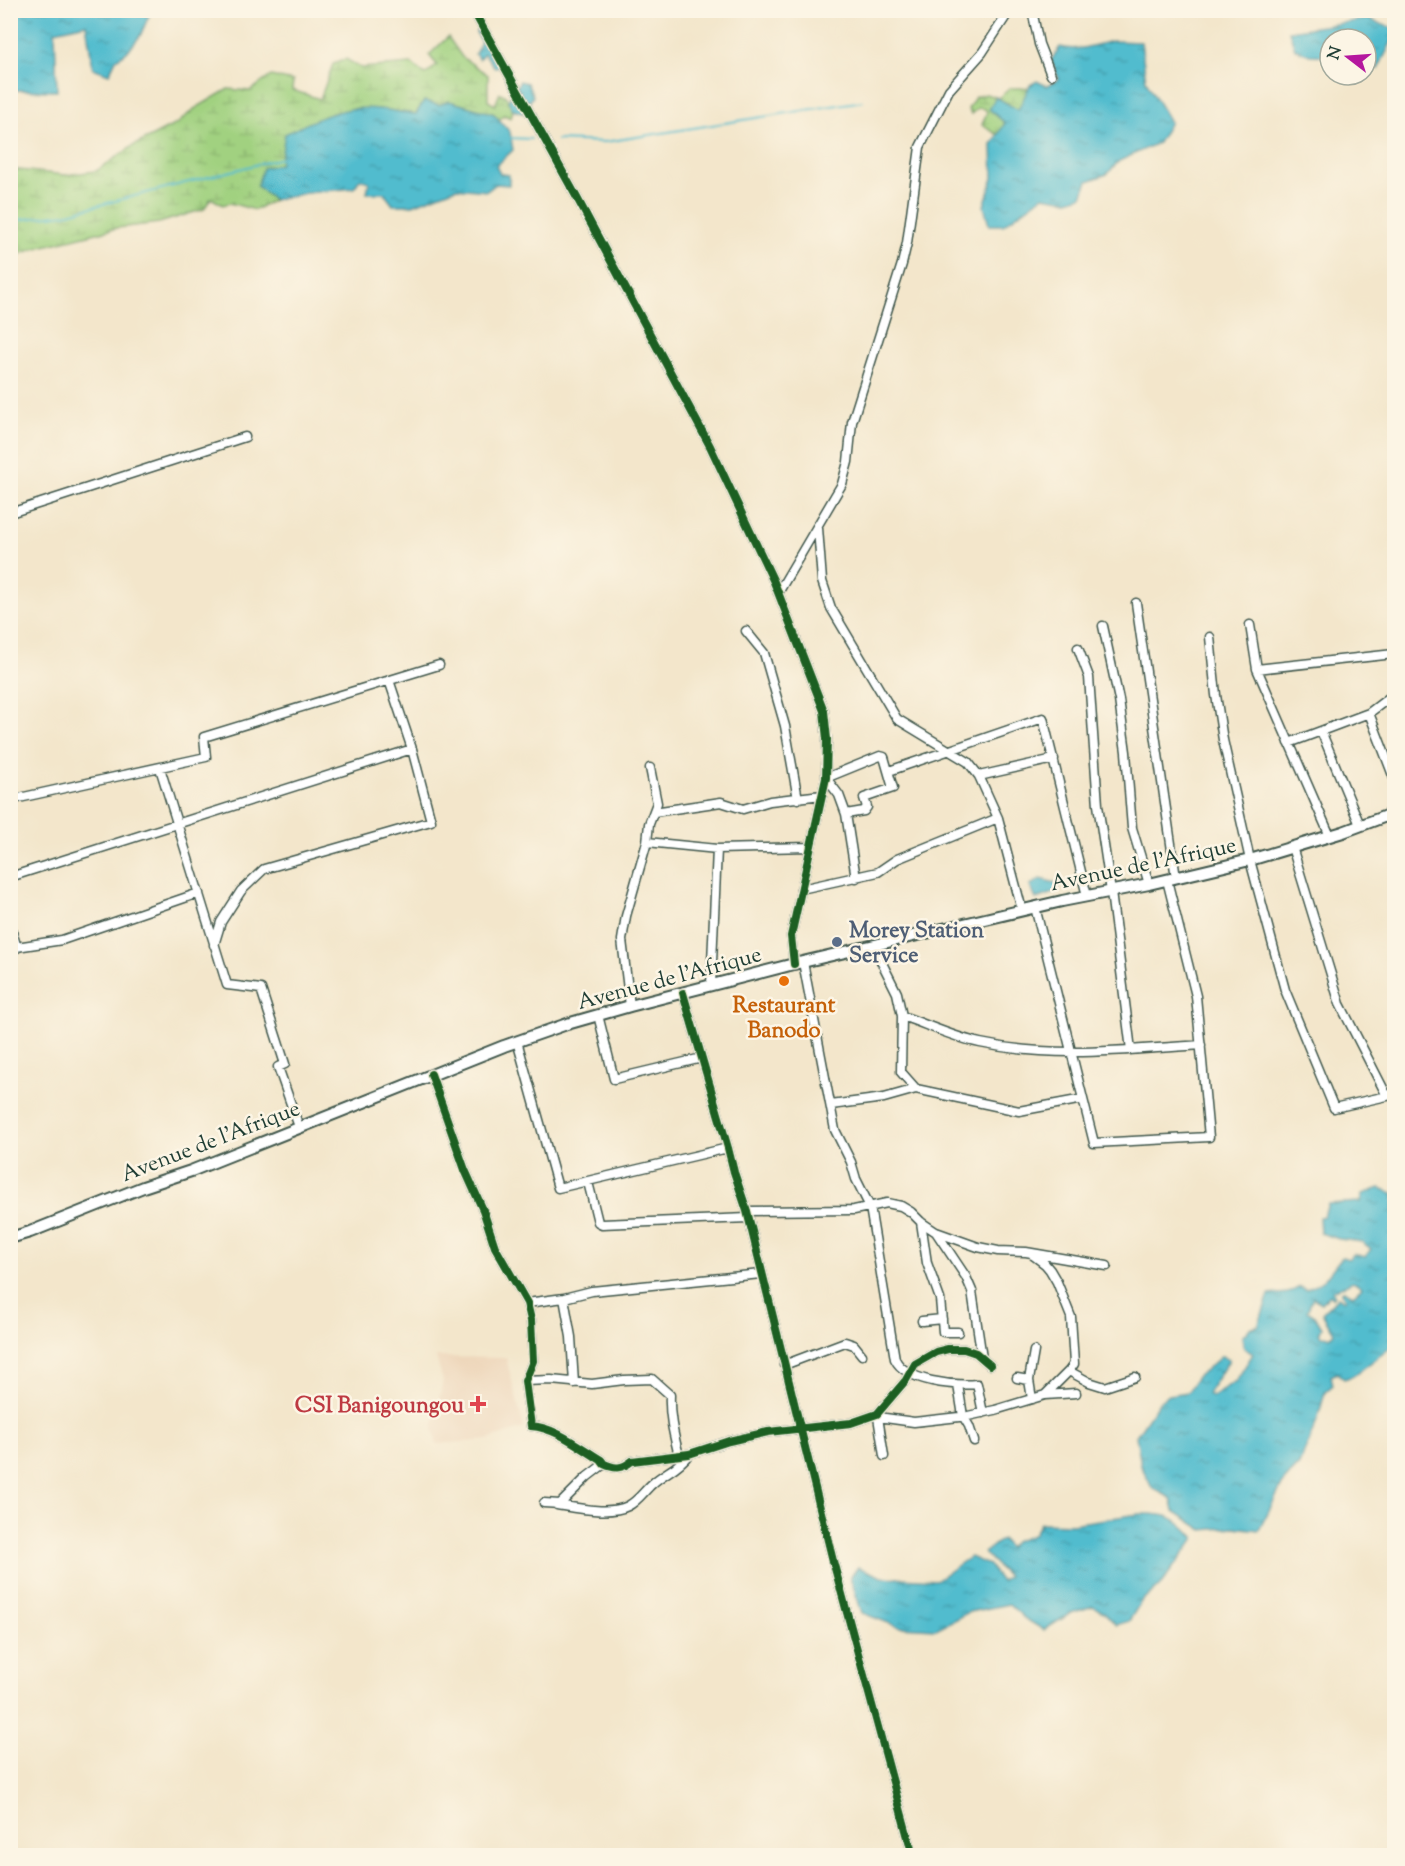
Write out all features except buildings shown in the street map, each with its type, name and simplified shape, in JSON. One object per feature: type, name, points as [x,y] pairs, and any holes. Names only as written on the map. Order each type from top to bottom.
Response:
[{"type":"main road","name":"Avenue de l'Afrique","points":[[10,1238],[190,1171],[517,1041],[598,1015],[873,945],[1250,860],[1330,836],[1395,813]]},
{"type":"street","points":[[473,10],[710,446],[778,593],[824,711],[827,739],[826,778],[791,936],[835,1130],[870,1207],[895,1359],[898,1365],[910,1373],[926,1379],[958,1385],[976,1384],[982,1413]]},
{"type":"street","points":[[778,593],[843,484],[849,462],[852,422],[907,243],[920,147],[948,90],[982,53],[1010,10]]},
{"type":"street","points":[[1032,10],[1039,44],[1051,75]]},
{"type":"street","points":[[10,513],[245,437]]},
{"type":"street","points":[[818,528],[822,581],[831,608],[897,719],[968,762],[979,776],[998,818],[1022,910]]},
{"type":"street","points":[[1035,907],[1094,1143],[1209,1137],[1196,996],[1172,879],[1136,603]]},
{"type":"street","points":[[1250,626],[1257,669],[1330,836]]},
{"type":"street","points":[[1103,627],[1119,700],[1132,828],[1149,884]]},
{"type":"street","points":[[746,631],[764,653],[785,726],[798,799]]},
{"type":"street","points":[[1210,637],[1223,740],[1250,860],[1285,990],[1334,1108],[1391,1094],[1340,1004],[1292,847]]},
{"type":"street","points":[[1078,648],[1089,677],[1098,805],[1131,1050]]},
{"type":"street","points":[[1257,669],[1395,654]]},
{"type":"street","points":[[10,800],[206,758],[204,737],[439,665]]},
{"type":"street","points":[[214,945],[221,922],[241,891],[264,869],[431,821],[412,749],[389,680]]},
{"type":"street","points":[[1289,743],[1369,713],[1395,694]]},
{"type":"street","points":[[1369,713],[1395,778]]},
{"type":"street","points":[[889,771],[1043,718],[1087,896]]},
{"type":"street","points":[[1320,731],[1360,825]]},
{"type":"street","points":[[10,877],[412,749]]},
{"type":"street","points":[[826,778],[880,756],[884,757],[893,786],[891,789],[864,798],[867,807],[864,811],[846,814]]},
{"type":"street","points":[[979,776],[1054,759]]},
{"type":"street","points":[[160,768],[226,985],[261,989],[285,1064],[278,1067],[299,1127]]},
{"type":"street","points":[[630,1006],[622,940],[626,915],[647,842],[649,824],[657,803],[650,768]]},
{"type":"street","points":[[826,778],[839,795],[846,814],[856,878]]},
{"type":"street","points":[[654,812],[721,802],[742,809],[770,801],[822,795]]},
{"type":"street","points":[[801,889],[878,872],[897,859],[998,818]]},
{"type":"street","points":[[647,842],[717,849],[810,847]]},
{"type":"street","points":[[711,986],[717,849]]},
{"type":"street","points":[[10,925],[14,948],[62,940],[199,893]]},
{"type":"street","points":[[873,945],[897,993],[902,1016],[901,1072],[916,1089]]},
{"type":"street","points":[[683,993],[748,1214],[832,1561],[913,1856]]},
{"type":"street","points":[[598,1015],[614,1079],[702,1058]]},
{"type":"street","points":[[902,1016],[945,1034],[1023,1050],[1072,1054],[1200,1045]]},
{"type":"street","points":[[517,1041],[558,1188],[728,1148]]},
{"type":"street","points":[[431,1074],[495,1247],[527,1303],[531,1320],[533,1361],[525,1381],[531,1426],[539,1426],[569,1440],[604,1464],[617,1468],[624,1467],[632,1461],[689,1454],[738,1439],[799,1427],[851,1423],[877,1416],[914,1422],[963,1416],[982,1413],[1045,1395],[1076,1393]]},
{"type":"street","points":[[831,1105],[884,1098],[916,1089],[1019,1111],[1083,1099]]},
{"type":"street","points":[[588,1182],[598,1222],[602,1224],[748,1214],[854,1210],[887,1203],[901,1206],[936,1232],[978,1247],[998,1251],[1026,1252],[1107,1266]]},
{"type":"street","points":[[921,1222],[927,1263],[940,1299],[943,1332],[958,1332]]},
{"type":"street","points":[[936,1232],[966,1277],[972,1291],[982,1358]]},
{"type":"street","points":[[1026,1252],[1039,1258],[1050,1270],[1071,1317],[1074,1364],[1045,1395]]},
{"type":"street","points":[[527,1303],[564,1298],[592,1291],[761,1274]]},
{"type":"street","points":[[564,1298],[571,1337],[574,1383]]},
{"type":"street","points":[[922,1321],[942,1319]]},
{"type":"street","points":[[784,1365],[845,1341],[855,1345],[862,1355]]},
{"type":"street","points":[[884,1456],[877,1416],[915,1364],[928,1355],[948,1349],[964,1349],[976,1353],[990,1365]]},
{"type":"street","points":[[1032,1399],[1029,1380],[1034,1351]]},
{"type":"street","points":[[1069,1371],[1089,1382],[1105,1387],[1135,1377]]},
{"type":"street","points":[[1017,1378],[1029,1380]]},
{"type":"street","points":[[525,1381],[551,1380],[592,1384],[652,1379],[670,1395],[671,1425],[679,1456]]},
{"type":"street","points":[[958,1385],[963,1416],[974,1441]]},
{"type":"street","points":[[544,1503],[593,1510],[628,1506],[652,1484],[682,1464],[689,1454]]},
{"type":"street","points":[[557,1505],[564,1502],[604,1464]]},
{"type":"shaded area","name":"CSI Banigoungou","points":[[436,1357],[506,1358],[524,1428],[487,1440],[437,1444],[433,1429],[443,1381]]},
{"type":"green space","points":[[448,37],[462,57],[488,75],[488,101],[495,105],[500,93],[505,95],[513,110],[511,118],[504,115],[499,120],[494,114],[449,101],[439,105],[424,101],[416,114],[377,109],[352,109],[325,116],[257,186],[274,200],[255,210],[230,203],[223,205],[211,198],[204,209],[159,223],[117,228],[40,247],[11,257],[10,169],[65,175],[96,171],[133,146],[178,123],[194,109],[228,89],[250,91],[271,76],[293,81],[292,90],[320,99],[333,64],[346,59],[361,68],[412,64],[425,75],[437,65],[429,55]]},
{"type":"green space","points":[[1011,88],[1029,88],[1018,110],[998,98]]},
{"type":"green space","points":[[986,94],[996,97],[989,109],[1005,123],[998,135],[982,125],[987,112],[985,109],[978,108],[971,114],[968,109],[975,97]]},
{"type":"water","points":[[11,10],[151,11],[140,36],[127,52],[116,59],[109,74],[93,68],[86,24],[55,31],[57,91],[11,90]]},
{"type":"water","points":[[1368,19],[1394,29],[1394,42],[1392,41],[1378,69],[1378,27],[1318,27],[1318,55],[1295,49],[1289,31]]},
{"type":"water","points":[[479,27],[499,65],[495,68],[484,53],[479,59],[475,54],[481,42],[476,32]]},
{"type":"water","points":[[1112,41],[1141,42],[1146,81],[1170,122],[1158,143],[1119,161],[1107,174],[1088,181],[1082,196],[1068,200],[1043,196],[1003,225],[989,225],[984,206],[993,178],[992,145],[1005,123],[989,109],[996,97],[1018,110],[1030,85],[1037,81],[1047,86],[1059,79],[1051,60],[1060,47],[1080,48]]},
{"type":"water","points":[[520,81],[527,83],[533,96],[523,113],[513,110],[508,101]]},
{"type":"water","points":[[424,101],[439,105],[449,101],[494,114],[510,132],[513,150],[496,166],[500,174],[509,175],[509,185],[496,184],[487,191],[456,188],[413,205],[393,205],[384,193],[367,193],[369,182],[360,179],[354,188],[306,193],[274,200],[257,186],[263,168],[280,164],[285,134],[325,116],[351,109],[375,109],[416,114]]},
{"type":"water","points":[[1040,879],[1060,884],[1056,892],[1036,899],[1030,886]]},
{"type":"water","points":[[1380,1188],[1394,1193],[1394,1345],[1353,1376],[1344,1379],[1337,1373],[1331,1376],[1333,1385],[1325,1392],[1318,1418],[1299,1465],[1284,1481],[1259,1530],[1234,1527],[1203,1530],[1174,1511],[1171,1498],[1152,1488],[1141,1465],[1136,1436],[1159,1402],[1168,1395],[1188,1392],[1196,1378],[1222,1356],[1229,1360],[1207,1394],[1212,1396],[1236,1381],[1253,1354],[1244,1348],[1242,1337],[1251,1327],[1258,1326],[1269,1295],[1288,1293],[1300,1287],[1306,1290],[1323,1281],[1342,1257],[1348,1259],[1354,1254],[1365,1257],[1371,1249],[1362,1242],[1339,1239],[1320,1233],[1319,1217],[1324,1216],[1328,1204],[1361,1202],[1363,1194]],"holes":[[[1353,1281],[1362,1287],[1353,1295],[1344,1290],[1341,1293],[1346,1299],[1344,1301],[1338,1297],[1322,1313],[1334,1333],[1330,1337],[1322,1336],[1319,1333],[1322,1328],[1315,1316],[1307,1311],[1313,1298],[1322,1303],[1329,1295],[1332,1298],[1334,1295],[1332,1291]]]},
{"type":"water","points":[[1139,1514],[1171,1517],[1195,1538],[1158,1588],[1142,1600],[1129,1621],[1116,1625],[1105,1613],[1093,1606],[1071,1613],[1044,1630],[1024,1618],[1009,1604],[969,1612],[936,1629],[899,1627],[862,1613],[850,1577],[858,1567],[882,1577],[936,1580],[970,1557],[989,1565],[1001,1582],[1008,1577],[984,1553],[1002,1539],[1009,1548],[1014,1542],[1033,1535],[1040,1523],[1072,1524]]},
{"type":"waterway","points":[[557,140],[605,142],[863,101]]},
{"type":"waterway","points":[[510,138],[531,139]]},
{"type":"waterway","points":[[10,221],[65,214],[282,158]]},
{"type":"cycle path","points":[[473,10],[710,446],[774,582],[824,711],[827,739],[826,778],[791,936],[794,964]]},
{"type":"cycle path","points":[[683,993],[747,1211],[833,1561],[913,1856]]},
{"type":"cycle path","points":[[431,1074],[495,1247],[527,1303],[531,1320],[533,1361],[525,1381],[531,1426],[559,1434],[604,1464],[618,1467],[625,1466],[632,1461],[689,1454],[768,1432],[851,1423],[877,1414],[906,1380],[915,1364],[936,1352],[964,1349],[976,1353],[990,1365]]},
{"type":"place","name":"Morey Station Service","points":[[837,942]]},
{"type":"place","name":"Restaurant Banodo","points":[[784,981]]},
{"type":"place","name":"CSI Banigoungou","points":[[478,1404]]}]
